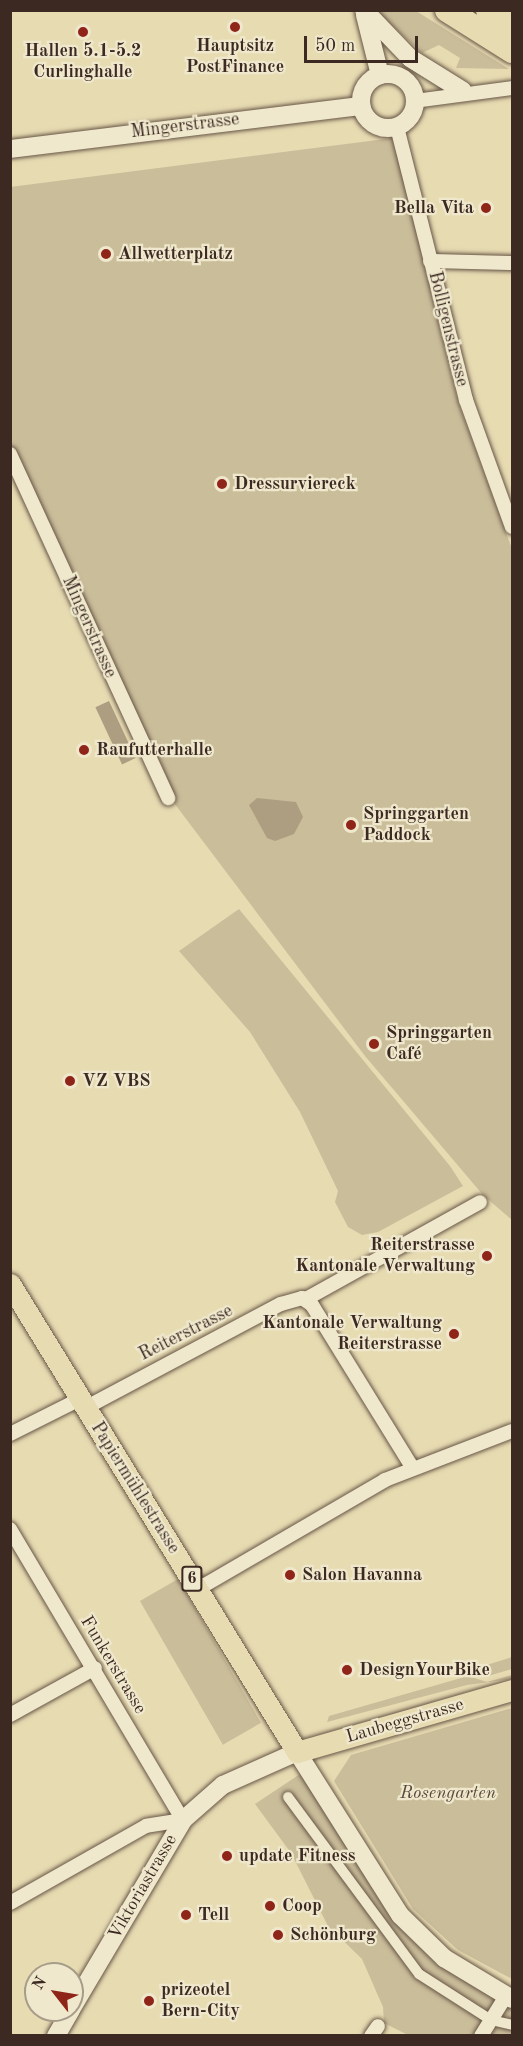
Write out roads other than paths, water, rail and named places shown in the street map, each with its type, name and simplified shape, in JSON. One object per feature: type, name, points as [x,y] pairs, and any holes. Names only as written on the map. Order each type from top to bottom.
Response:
[{"type":"highway","points":[[447,10],[513,51]]},
{"type":"highway","points":[[488,10],[513,25]]},
{"type":"main road","points":[[363,10],[380,75]]},
{"type":"main road","points":[[363,10],[410,58],[463,91]]},
{"type":"main road","points":[[380,75],[404,78],[415,101],[409,119],[397,127],[373,124],[361,106],[366,85],[380,75]]},
{"type":"main road","name":"Mingerstrasse","points":[[10,149],[361,106]]},
{"type":"main road","name":"Papiermühlestrasse","points":[[10,1284],[297,1752]]},
{"type":"main road","name":"Laubeggstrasse","points":[[297,1752],[513,1690]]},
{"type":"main road","points":[[297,1752],[399,1915],[444,1958],[509,1997]]},
{"type":"main road","name":"Viktoriastrasse","points":[[84,1987],[183,1820],[223,1785],[297,1752]]},
{"type":"main road","name":"Viktoriastrasse","points":[[56,2036],[64,2022]]},
{"type":"street","points":[[415,101],[463,91],[513,88]]},
{"type":"street","name":"Bolligenstrasse","points":[[397,127],[466,400],[513,527]]},
{"type":"street","points":[[430,261],[513,262]]},
{"type":"street","name":"Mingerstrasse","points":[[10,454],[168,798]]},
{"type":"street","name":"Reiterstrasse","points":[[10,1434],[83,1403],[281,1304],[306,1299],[480,1202]]},
{"type":"street","points":[[306,1299],[412,1467]]},
{"type":"street","points":[[198,1589],[334,1507],[412,1467],[513,1431]]},
{"type":"street","name":"Funkerstrasse","points":[[10,1529],[95,1668],[183,1820]]},
{"type":"street","points":[[10,1715],[95,1668]]},
{"type":"street","points":[[288,1797],[403,1957],[419,1974],[491,2020],[513,2025]]},
{"type":"street","points":[[10,1903],[146,1827],[183,1820]]},
{"type":"street","points":[[481,2036],[509,1997]]},
{"type":"place","name":"Hauptsitz PostFinance","points":[[235,27]]},
{"type":"place","name":"Hallen 5.1-5.2 Curlinghalle","points":[[83,32]]},
{"type":"place","name":"Bella Vita","points":[[486,208]]},
{"type":"place","name":"Allwetterplatz","points":[[106,254]]},
{"type":"place","name":"Dressurviereck","points":[[222,484]]},
{"type":"place","name":"Raufutterhalle","points":[[84,750]]},
{"type":"place","name":"Springgarten Paddock","points":[[351,825]]},
{"type":"place","name":"Springgarten Café","points":[[374,1044]]},
{"type":"place","name":"VZ VBS","points":[[70,1081]]},
{"type":"place","name":"Reiterstrasse Kantonale Verwaltung","points":[[487,1256]]},
{"type":"place","name":"Kantonale Verwaltung Reiterstrasse","points":[[454,1334]]},
{"type":"place","name":"Salon Havanna","points":[[290,1575]]},
{"type":"place","name":"DesignYourBike","points":[[347,1670]]},
{"type":"place","name":"update Fitness","points":[[227,1856]]},
{"type":"place","name":"Coop","points":[[270,1906]]},
{"type":"place","name":"Tell","points":[[186,1915]]},
{"type":"place","name":"Schönburg","points":[[278,1935]]},
{"type":"place","name":"prizeotel Bern-City","points":[[149,2001]]},
{"type":"park label","name":"Rosengarten","points":[[448,1793]]}]
